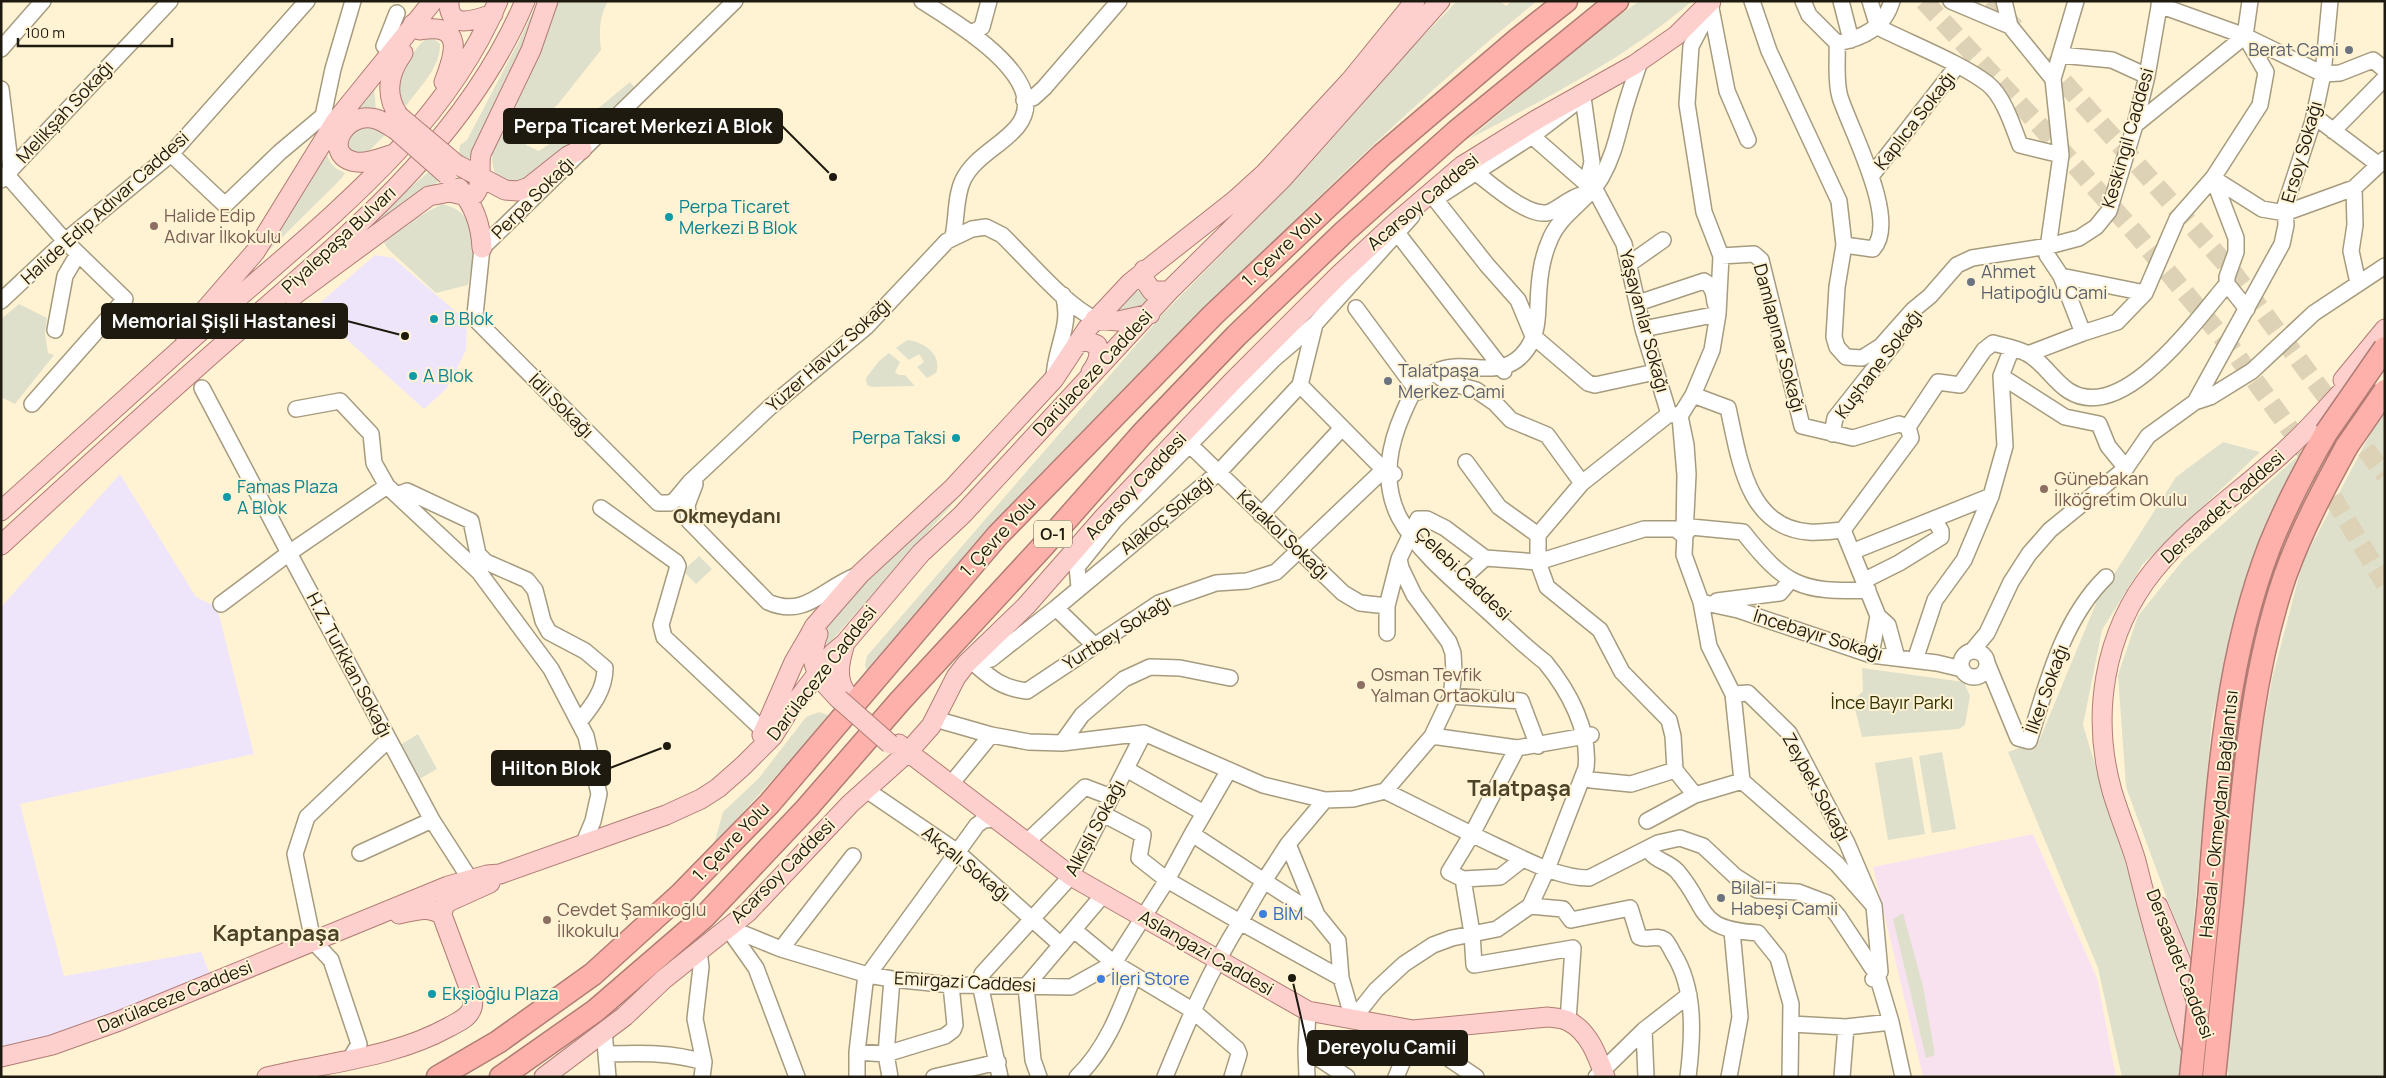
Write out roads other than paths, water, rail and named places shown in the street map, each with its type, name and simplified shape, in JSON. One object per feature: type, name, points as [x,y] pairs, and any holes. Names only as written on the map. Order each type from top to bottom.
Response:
[{"type":"highway","points":[[1518,39],[1554,1]]},
{"type":"highway","name":"1. Çevre Yolu","points":[[438,1077],[498,1042],[593,974],[680,895],[769,804],[880,675],[955,583],[1029,503],[1257,272],[1382,155],[1518,39],[1566,1]]},
{"type":"highway","name":"1. Çevre Yolu","points":[[501,1077],[595,1011],[704,917],[813,802],[900,701],[1044,545],[1142,434],[1236,336],[1344,232],[1457,131],[1617,1]]},
{"type":"highway","name":"Hasdal - Okmeydanı Bağlantısı","points":[[2191,1077],[2221,759],[2242,636],[2270,546],[2296,488],[2326,433],[2385,348]]},
{"type":"highway","name":"Hasdal - Okmeydanı Bağlantısı","points":[[2214,1077],[2249,734],[2263,655],[2277,603],[2295,550],[2324,488],[2347,446],[2385,391]]},
{"type":"highway","points":[[424,1077],[468,1060]]},
{"type":"main road","points":[[397,123],[390,96],[392,73],[416,27],[433,1]]},
{"type":"main road","points":[[170,360],[190,326],[266,237],[335,122],[385,53],[444,1]]},
{"type":"main road","points":[[449,1],[449,11],[452,17],[467,21],[495,7]]},
{"type":"main road","name":"Piyalepaşa Bulvarı","points":[[1,545],[107,447],[249,322],[385,198],[440,139],[486,78],[525,1]]},
{"type":"main road","points":[[249,322],[298,293],[364,242],[429,196],[450,192],[467,196],[475,194],[480,187],[479,164],[481,154],[528,57],[548,1]]},
{"type":"main road","name":"Darülaceze Caddesi","points":[[1,1057],[52,1045],[134,1015],[389,911],[406,902],[470,879],[500,874],[666,815],[701,799],[734,776],[756,753],[768,733],[794,662],[814,627],[860,574],[954,488],[1054,378],[1095,319],[1144,270],[1234,201],[1259,179],[1350,82],[1415,1]]},
{"type":"main road","name":"Darülaceze Caddesi","points":[[768,733],[788,712],[833,653],[845,642],[921,552],[962,515],[1150,314],[1168,292],[1288,172],[1440,1]]},
{"type":"main road","name":"Acarsoy Caddesi","points":[[898,744],[935,720],[956,677],[968,658],[1059,561],[1094,517],[1257,346],[1402,206],[1476,148],[1677,35],[1709,3]]},
{"type":"main road","name":"Piyalepaşa Bulvarı","points":[[1,511],[341,206],[395,154],[428,117],[464,67],[495,7]]},
{"type":"main road","points":[[416,27],[434,27],[443,30],[453,43],[455,51],[453,61],[428,117]]},
{"type":"main road","points":[[385,53],[381,75],[380,102],[384,111],[452,170],[480,224],[482,248]]},
{"type":"main road","name":"Acarsoy Caddesi","points":[[544,1077],[626,1016],[664,979],[748,912],[863,788],[898,744],[923,725],[951,672],[1026,606],[1104,517],[1232,382],[1339,275],[1482,153],[1640,55]]},
{"type":"main road","points":[[229,280],[260,234],[323,116]]},
{"type":"main road","points":[[395,154],[356,162],[347,159],[339,152],[338,145],[344,128],[360,117],[397,123]]},
{"type":"main road","points":[[452,170],[481,177],[505,190],[518,191],[529,187],[568,156],[582,149]]},
{"type":"main road","points":[[1144,270],[1145,281],[1152,291],[1168,292]]},
{"type":"main road","points":[[1095,319],[1118,322],[1150,314]]},
{"type":"main road","name":"Dersaadet Caddesi","points":[[2332,401],[2342,382],[2385,328]]},
{"type":"main road","points":[[1077,343],[1090,342],[1097,345],[1099,349],[1099,357],[1087,380]]},
{"type":"main road","name":"Dersaadet Caddesi","points":[[2202,1077],[2170,984],[2133,853],[2112,792],[2105,763],[2101,732],[2105,678],[2124,619],[2137,594],[2170,552],[2290,446],[2361,372],[2385,354]]},
{"type":"main road","points":[[818,674],[812,656],[826,614]]},
{"type":"main road","points":[[788,712],[801,702],[813,697],[843,696],[839,672],[845,642]]},
{"type":"main road","name":"Aslangazi Caddesi","points":[[818,674],[898,744],[1071,876],[1308,1011],[1413,1032],[1548,1017],[1568,1020]]},
{"type":"main road","name":"Dersaadet Caddesi","points":[[2133,853],[2151,887],[2203,1016],[2221,1077]]},
{"type":"main road","points":[[267,1077],[403,1048],[434,1036],[464,1019],[470,1012],[473,999],[442,915],[443,909],[448,902],[485,887],[500,874]]},
{"type":"main road","points":[[389,911],[397,915],[430,909],[442,915]]},
{"type":"main road","points":[[1568,1020],[1582,1032],[1594,1048],[1602,1075]]},
{"type":"main road","points":[[1,1069],[52,1045]]},
{"type":"street","points":[[1,48],[43,1]]},
{"type":"street","name":"Melikşah Sokağı","points":[[6,175],[170,1]]},
{"type":"street","name":"Halide Edip Adıvar Caddesi","points":[[1,301],[65,241],[171,154],[307,1]]},
{"type":"street","points":[[171,154],[225,205],[280,152],[323,116],[333,68],[353,1]]},
{"type":"street","name":"Perpa Sokağı","points":[[482,248],[735,1]]},
{"type":"street","points":[[922,1],[972,33],[1005,62],[1014,74],[1024,100],[1023,117],[1016,128],[981,159],[963,180],[959,193],[953,236],[979,228],[986,227],[994,230],[1002,235],[1063,295],[1084,313],[1095,319]]},
{"type":"street","points":[[972,33],[982,27],[989,1]]},
{"type":"street","points":[[1024,100],[1033,98],[1044,88],[1119,1]]},
{"type":"street","name":"Keskingil Caddesi","points":[[1752,1],[1770,51],[1839,201],[1844,245],[1837,287],[1834,337],[1837,348],[1846,357],[1862,358],[1881,346],[1913,310],[1930,296],[1956,265],[1972,258],[2049,246],[2079,238],[2096,227],[2109,211],[2135,125],[2147,76],[2160,3]]},
{"type":"street","points":[[1803,1],[1809,15],[1844,42]]},
{"type":"street","points":[[1841,1],[1844,42],[1839,95],[1872,175],[1882,225],[1876,248],[1844,245]]},
{"type":"street","points":[[1870,1],[1878,27],[1958,66],[1989,85],[2009,114],[2020,145],[2061,155]]},
{"type":"street","points":[[1844,42],[1859,38],[1878,27],[1892,1]]},
{"type":"street","points":[[1951,1],[2010,26]]},
{"type":"street","points":[[2004,1],[2010,26],[2053,79]]},
{"type":"street","points":[[2076,1],[2053,79],[2061,155],[2047,255],[2061,276],[2083,333]]},
{"type":"street","points":[[2028,354],[2117,322],[2145,293],[2177,219],[2213,178],[2260,105],[2266,72],[2245,36],[2250,1]]},
{"type":"street","name":"Ersoy Sokağı","points":[[2195,402],[2282,244],[2285,206],[2314,116],[2323,74],[2330,1]]},
{"type":"street","points":[[1709,3],[1727,91],[1748,140]]},
{"type":"street","points":[[1695,795],[1675,770],[1674,736],[1669,720],[1622,672],[1600,630],[1547,588],[1538,562],[1538,535],[1582,483],[1674,415],[1693,395],[1712,350],[1717,314],[1721,256],[1704,212],[1687,104],[1691,46],[1709,3]]},
{"type":"street","points":[[2160,3],[2245,36],[2323,74],[2340,73],[2372,60],[2385,70]]},
{"type":"street","points":[[399,7],[416,27]]},
{"type":"street","points":[[385,53],[399,7]]},
{"type":"street","points":[[2135,125],[2245,36]]},
{"type":"street","points":[[2060,54],[2112,60],[2147,76]]},
{"type":"street","points":[[1398,234],[1502,369],[1517,365],[1527,355],[1544,311],[1546,274],[1556,241],[1566,223],[1609,165],[1640,55]]},
{"type":"street","name":"Kaplıca Sokağı","points":[[1872,175],[1958,66]]},
{"type":"street","points":[[2333,131],[2385,78]]},
{"type":"street","points":[[1,89],[6,175],[65,241],[125,299],[32,404]]},
{"type":"street","points":[[1079,587],[1077,567],[1114,521],[1274,359],[1315,324],[1427,201],[1532,136],[1583,97],[1592,162],[1590,190]]},
{"type":"street","points":[[2213,178],[2262,209],[2285,213],[2354,188],[2382,162],[2333,131],[2314,116]]},
{"type":"street","points":[[1532,136],[1590,190]]},
{"type":"street","points":[[1475,172],[1532,211],[1546,213],[1590,190]]},
{"type":"street","points":[[2213,178],[2236,238],[2236,252],[2227,276],[2227,284],[2247,309]]},
{"type":"street","points":[[2354,188],[2355,225],[2351,251],[2358,283]]},
{"type":"street","name":"Yaşayanlar Sokağı","points":[[1590,190],[1624,244],[1655,372],[1686,445],[1688,474],[1684,554],[1700,602],[1709,646],[1733,694]]},
{"type":"street","points":[[1427,201],[1518,300],[1535,337],[1588,383],[1595,385],[1655,372]]},
{"type":"street","name":"Yüzer Havuz Sokağı","points":[[702,472],[770,407],[866,327],[953,236]]},
{"type":"street","points":[[1629,264],[1663,240]]},
{"type":"street","name":"İdil Sokağı","points":[[482,248],[475,315],[477,321],[495,340],[658,503],[670,503],[675,500],[702,472]]},
{"type":"street","points":[[55,330],[66,276],[78,254]]},
{"type":"street","name":"Damlapınar Sokağı","points":[[1721,256],[1754,254],[1761,260],[1802,426],[1832,434]]},
{"type":"street","points":[[1993,680],[1969,676],[1974,660],[2011,582],[2029,554],[2050,530],[2126,468],[2148,436],[2195,402],[2210,397],[2252,371],[2314,313],[2385,266]]},
{"type":"street","points":[[2061,276],[2145,293]]},
{"type":"street","points":[[1638,303],[1704,281],[1710,284],[1714,294],[1717,314]]},
{"type":"street","points":[[1843,530],[1911,438],[1908,427],[1938,382],[1960,385],[1984,350],[1993,343],[2028,354],[2069,391],[2083,397],[2098,398],[2125,389],[2156,365],[2227,284]]},
{"type":"street","points":[[1054,378],[1056,358],[1067,322],[1067,306],[1063,295]]},
{"type":"street","name":"Kuşhane Sokağı","points":[[1832,434],[1835,418],[1930,296]]},
{"type":"street","points":[[1356,308],[1417,390]]},
{"type":"street","points":[[1644,329],[1717,314]]},
{"type":"street","name":"Alakoç Sokağı","points":[[968,658],[984,661],[991,659],[1056,608],[1219,472],[1300,385],[1315,324]]},
{"type":"street","points":[[1915,660],[1935,600],[1964,560],[1991,496],[2005,446],[2001,376],[2012,348]]},
{"type":"street","name":"Çelebi Caddesi","points":[[1502,369],[1447,368],[1435,374],[1408,397],[1391,446],[1391,474],[1412,532],[1439,567],[1545,662],[1555,674],[1588,736],[1586,768],[1547,869]]},
{"type":"street","points":[[1435,374],[1476,390],[1495,403],[1511,420],[1547,435],[1582,483]]},
{"type":"street","points":[[2001,376],[2065,417],[2099,424],[2108,446],[2126,468]]},
{"type":"street","points":[[1300,385],[1391,474]]},
{"type":"street","name":"H.Z. Turkkan Sokağı","points":[[202,388],[388,740],[432,820],[470,879]]},
{"type":"street","points":[[1693,395],[1728,408],[1743,471],[1757,505],[1782,526],[1808,532],[1843,530]]},
{"type":"street","points":[[296,408],[340,401],[371,434],[374,463],[392,490],[479,572],[551,669],[586,736],[599,794],[593,821],[582,846]]},
{"type":"street","points":[[1832,434],[1853,438],[1899,424],[1908,427]]},
{"type":"street","points":[[1261,515],[1342,428]]},
{"type":"street","name":"Karakol Sokağı","points":[[1189,444],[1343,593],[1360,603],[1386,606]]},
{"type":"street","points":[[1466,462],[1499,507],[1538,535]]},
{"type":"street","points":[[702,472],[686,505],[688,521],[768,602],[780,608],[800,606],[840,582],[860,574]]},
{"type":"street","name":"Yurtbey Sokağı","points":[[968,658],[992,678],[1010,689],[1027,691],[1159,603],[1216,583],[1247,580],[1276,572],[1377,476],[1391,474]]},
{"type":"street","points":[[221,604],[289,553],[392,490],[407,491],[471,521],[478,554],[486,562],[526,580],[535,590],[543,621],[549,632],[585,651],[605,668],[605,679],[596,701],[579,722]]},
{"type":"street","points":[[1854,551],[1991,496]]},
{"type":"street","points":[[601,508],[676,562],[678,566],[661,625],[664,637],[768,733]]},
{"type":"street","points":[[1387,633],[1386,606],[1399,559],[1418,519],[1427,519],[1445,528],[1485,558],[1538,562],[1644,528],[1676,529],[1684,536],[1692,527],[1743,532],[1767,563],[1790,581],[1831,591],[1866,585],[1941,537],[1941,531],[1934,519]]},
{"type":"street","points":[[1843,530],[1854,551],[1878,616],[1888,625],[1896,658]]},
{"type":"street","name":"Çelebi Caddesi","points":[[1412,532],[1552,658],[1577,696],[1595,755],[1591,780],[1553,864],[1547,869]]},
{"type":"street","points":[[1463,578],[1485,558]]},
{"type":"street","points":[[935,720],[991,735],[1029,742],[1062,743],[1144,733],[1263,785],[1325,800],[1353,799],[1385,791],[1432,736],[1451,696],[1454,672],[1453,653],[1449,642],[1414,595],[1401,568],[1399,559]]},
{"type":"street","name":"İlker Sokağı","points":[[1993,680],[2018,738],[2029,741],[2056,656],[2080,611],[2106,577]]},
{"type":"street","points":[[1700,602],[1780,593],[1790,581]]},
{"type":"street","name":"İncebayır Sokağı","points":[[1700,602],[1738,610],[1871,655],[1937,663],[1974,660]]},
{"type":"street","points":[[1056,608],[1094,645]]},
{"type":"street","points":[[1871,655],[1878,616]]},
{"type":"street","points":[[1974,660],[1993,680]]},
{"type":"street","points":[[1062,743],[1082,715],[1124,679],[1150,668],[1180,668],[1230,678]]},
{"type":"street","name":"Zeybek Sokağı","points":[[1733,694],[1748,693],[1789,733],[1847,842],[1874,906],[1876,942],[1880,964],[1880,972],[1874,978]]},
{"type":"street","points":[[1733,694],[1742,781],[1837,864],[1874,906]]},
{"type":"street","points":[[1451,696],[1521,701],[1538,746]]},
{"type":"street","name":"Alkışlı Sokağı","points":[[980,984],[982,974],[1071,876],[1144,733]]},
{"type":"street","points":[[951,784],[991,735]]},
{"type":"street","points":[[1432,736],[1517,748],[1538,746],[1588,736]]},
{"type":"street","points":[[350,1059],[359,1044],[331,960],[313,941],[295,854],[307,817],[388,740]]},
{"type":"street","points":[[1517,748],[1472,834],[1449,872],[1463,879],[1500,877],[1523,859]]},
{"type":"street","points":[[1126,769],[1204,813]]},
{"type":"street","points":[[1114,963],[1167,880],[1229,770]]},
{"type":"street","points":[[1591,780],[1631,784],[1675,770]]},
{"type":"street","points":[[1647,821],[1695,795],[1742,781]]},
{"type":"street","points":[[1032,846],[1032,837],[1085,787],[1111,797]]},
{"type":"street","name":"Akçalı Sokağı","points":[[863,788],[956,852],[1061,945]]},
{"type":"street","points":[[1385,791],[1523,859],[1547,869],[1579,878],[1590,878],[1658,843],[1680,838],[1692,841],[1711,852],[1735,876],[1758,890],[1798,892],[1827,903],[1838,916],[1874,978],[1903,1077]]},
{"type":"street","points":[[1165,1077],[1192,1010],[1217,959],[1288,844],[1325,800]]},
{"type":"street","points":[[1102,814],[1143,835],[1139,858],[1167,880],[1341,978]]},
{"type":"street","points":[[857,1077],[857,1052],[865,983],[868,975],[977,825],[984,820],[997,819]]},
{"type":"street","points":[[360,853],[432,820]]},
{"type":"street","points":[[1192,834],[1317,915],[1338,940],[1341,978],[1353,1020]]},
{"type":"street","points":[[1288,844],[1317,915]]},
{"type":"street","points":[[1547,869],[1554,878],[1568,884],[1587,884],[1611,876],[1666,846],[1688,847],[1706,855],[1726,878],[1750,893],[1760,896],[1800,898],[1812,902],[1826,912],[1835,922],[1874,978]]},
{"type":"street","points":[[1651,853],[1670,864],[1684,880],[1708,920],[1732,931],[1758,933],[1778,958],[1791,1004],[1790,1077]]},
{"type":"street","points":[[781,949],[853,856]]},
{"type":"street","points":[[1353,1020],[1376,990],[1404,964],[1433,945],[1472,933],[1497,929],[1530,906],[1547,869]]},
{"type":"street","points":[[1463,879],[1472,933],[1474,965],[1573,948],[1568,1020]]},
{"type":"street","points":[[1038,1077],[1033,1060],[1026,986],[1104,895]]},
{"type":"street","points":[[1530,906],[1563,909],[1571,920],[1630,908],[1639,937],[1645,939],[1657,937],[1666,941],[1680,963],[1689,995],[1692,1043],[1688,1077]]},
{"type":"street","points":[[727,927],[756,968],[797,1077]]},
{"type":"street","name":"Emirgazi Caddesi","points":[[727,927],[781,949],[868,975],[951,985],[1071,987],[1114,963]]},
{"type":"street","points":[[1074,930],[1114,963],[1192,1010],[1237,1048],[1239,1054],[1232,1077]]},
{"type":"street","points":[[1729,1077],[1740,1017],[1732,931]]},
{"type":"street","points":[[699,951],[701,967],[695,1019],[703,1069]]},
{"type":"street","points":[[1077,1077],[1093,1061],[1118,1015],[1134,975]]},
{"type":"street","points":[[890,1077],[886,1054],[892,979]]},
{"type":"street","points":[[934,1077],[999,1069],[980,984]]},
{"type":"street","points":[[857,1052],[886,1054],[945,1036],[953,1030],[955,1025],[951,985]]},
{"type":"street","points":[[1602,1075],[1644,1030],[1689,995]]},
{"type":"street","points":[[1307,1077],[1308,1011]]},
{"type":"street","points":[[1791,1024],[1846,1027],[1888,1023]]},
{"type":"street","points":[[1888,1023],[1897,1077]]},
{"type":"street","points":[[1842,1077],[1846,1027]]},
{"type":"street","points":[[1644,1030],[1646,1077]]},
{"type":"street","points":[[604,1031],[608,1077]]},
{"type":"street","points":[[1396,1077],[1413,1032],[1470,1075]]},
{"type":"street","points":[[1306,1050],[1347,1077]]},
{"type":"street","points":[[607,1054],[653,1052],[684,1056],[703,1069]]},
{"type":"tunnel","points":[[1924,1],[2040,126],[2137,235],[2232,349],[2302,446],[2385,584]]},
{"type":"tunnel","points":[[1990,1],[2015,28]]},
{"type":"tunnel","points":[[2045,61],[2232,271],[2385,475]]},
{"type":"place","name":"Berat Cami","points":[[2349,50]]},
{"type":"place","name":"Perpa Ticaret Merkezi A Blok","points":[[833,177]]},
{"type":"place","name":"Perpa Ticaret Merkezi B Blok","points":[[669,217]]},
{"type":"place","name":"Halide Edip Adıvar İlkokulu","points":[[154,226]]},
{"type":"place","name":"Ahmet Hatipoğlu Cami","points":[[1971,282]]},
{"type":"place","name":"B Blok","points":[[434,319]]},
{"type":"place","name":"Memorial Şişli Hastanesi","points":[[405,336]]},
{"type":"place","name":"A Blok","points":[[413,376]]},
{"type":"place","name":"Talatpaşa Merkez Cami","points":[[1388,381]]},
{"type":"place","name":"Perpa Taksi","points":[[956,438]]},
{"type":"place","name":"Günebakan İlköğretim Okulu","points":[[2044,489]]},
{"type":"place","name":"Famas Plaza A Blok","points":[[227,497]]},
{"type":"place","name":"Osman Tevfik Yalman Ortaokulu","points":[[1361,685]]},
{"type":"place","name":"Hilton Blok","points":[[667,746]]},
{"type":"place","name":"Bilal-i Habeşi Camii","points":[[1721,898]]},
{"type":"place","name":"BİM","points":[[1263,914]]},
{"type":"place","name":"Cevdet Şamıkoğlu İlkokulu","points":[[547,920]]},
{"type":"place","name":"Dereyolu Camii","points":[[1292,978]]},
{"type":"place","name":"İleri Store","points":[[1101,979]]},
{"type":"place","name":"Ekşioğlu Plaza","points":[[432,994]]},
{"type":"district","name":"Okmeydanı","points":[[727,516]]},
{"type":"district","name":"Talatpaşa","points":[[1519,788]]},
{"type":"district","name":"Kaptanpaşa","points":[[276,933]]},
{"type":"park label","name":"İnce Bayır Parkı","points":[[1892,703]]}]
